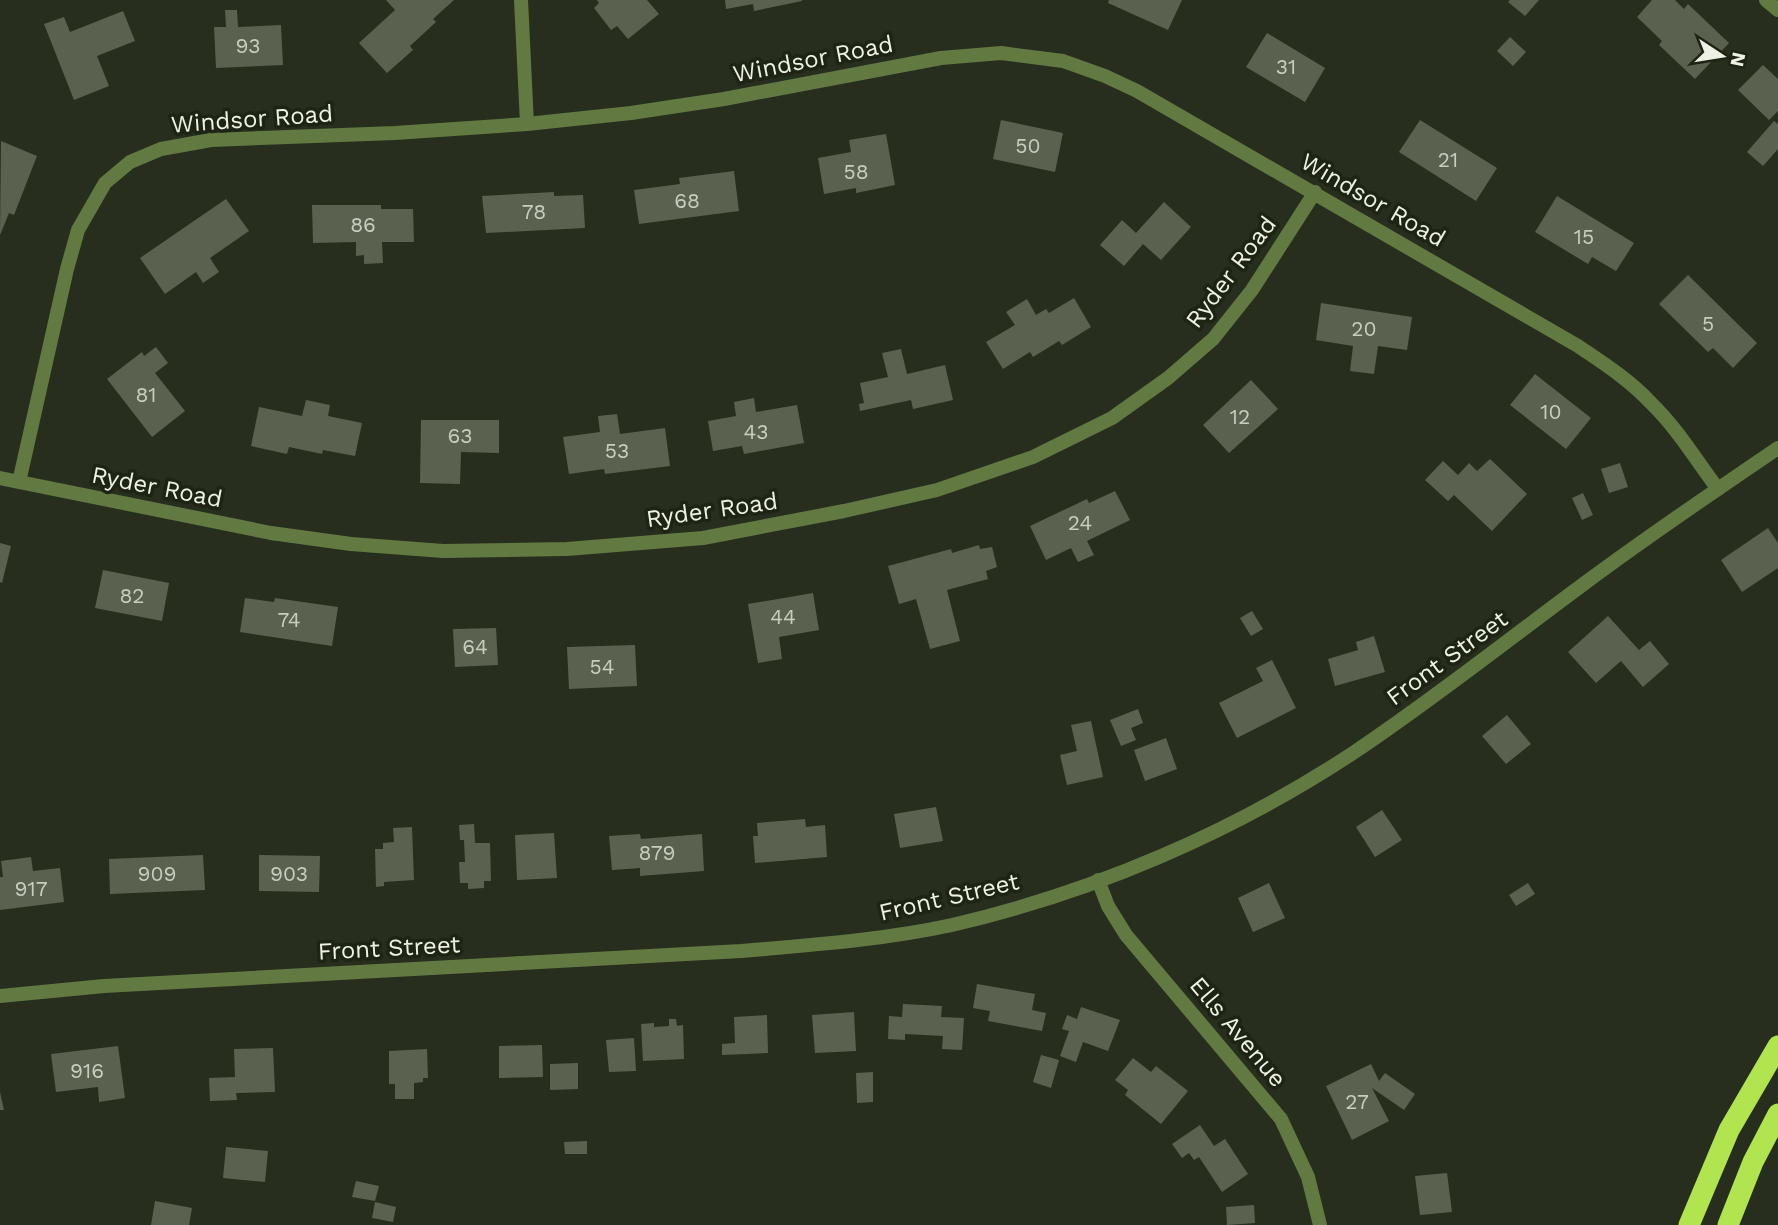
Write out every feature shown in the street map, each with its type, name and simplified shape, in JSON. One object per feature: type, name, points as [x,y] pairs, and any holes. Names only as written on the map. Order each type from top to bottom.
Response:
[{"type":"highway","points":[[1689,1225],[1729,1130],[1778,1046]]},
{"type":"highway","points":[[1728,1225],[1758,1151],[1778,1114]]},
{"type":"street","points":[[521,0],[527,124]]},
{"type":"street","points":[[1766,0],[1778,10]]},
{"type":"street","name":"Windsor Road","points":[[19,482],[78,230],[104,183],[130,162],[161,149],[211,140],[395,133],[527,124],[631,113],[724,99],[941,58],[1001,53],[1033,56],[1084,68],[1137,91],[1578,346],[1641,393],[1666,418],[1718,489]]},
{"type":"street","name":"Ryder Road","points":[[0,478],[271,533],[351,544],[443,551],[567,549],[703,538],[844,511],[937,490],[1033,457],[1112,418],[1168,378],[1213,339],[1252,290],[1315,192]]},
{"type":"street","name":"Front Street","points":[[0,996],[104,986],[741,951],[838,942],[953,924],[1029,903],[1098,880],[1184,846],[1241,818],[1354,752],[1445,688],[1586,582],[1778,448]]},
{"type":"street","name":"Ells Avenue","points":[[1098,880],[1108,906],[1126,934],[1281,1119],[1308,1177],[1320,1225]]},
{"type":"building","points":[[386,0],[454,0],[433,19],[436,22],[410,46],[413,50],[387,73],[359,43],[395,10]]},
{"type":"building","points":[[597,0],[647,0],[659,14],[628,39],[617,26],[611,30],[594,8],[599,3]]},
{"type":"building","points":[[725,0],[802,1],[754,11],[753,4],[726,9]]},
{"type":"building","points":[[1109,0],[1182,0],[1168,30],[1108,3]]},
{"type":"building","points":[[1539,0],[1525,16],[1508,2]]},
{"type":"building","points":[[1652,0],[1675,0],[1684,9],[1688,4],[1729,43],[1695,79],[1659,45],[1662,41],[1637,17]]},
{"type":"building","points":[[225,10],[237,10],[238,27],[281,25],[283,65],[216,68],[214,27],[226,27]]},
{"type":"building","points":[[123,11],[135,41],[97,56],[109,86],[74,100],[44,24],[64,17],[70,32]]},
{"type":"building","points":[[1267,33],[1325,68],[1305,102],[1246,67]]},
{"type":"building","points":[[1510,37],[1526,52],[1513,66],[1497,51]]},
{"type":"building","points":[[1763,65],[1778,79],[1778,111],[1769,120],[1738,90]]},
{"type":"building","points":[[1001,120],[1063,133],[1055,172],[993,159]]},
{"type":"building","points":[[1420,120],[1497,168],[1476,201],[1399,152]]},
{"type":"building","points":[[1774,121],[1778,124],[1778,149],[1763,166],[1747,152]]},
{"type":"building","points":[[886,134],[895,185],[856,193],[856,188],[824,194],[818,158],[851,152],[849,140]]},
{"type":"building","points":[[1,141],[37,156],[14,215],[9,213],[0,235]]},
{"type":"building","points":[[734,171],[739,211],[639,224],[634,190],[680,184],[679,178]]},
{"type":"building","points":[[554,192],[554,196],[583,195],[585,228],[486,233],[482,196]]},
{"type":"building","points":[[1557,196],[1634,243],[1616,271],[1592,257],[1588,264],[1535,232]]},
{"type":"building","points":[[226,199],[249,231],[210,258],[219,272],[203,283],[196,272],[165,294],[140,258]]},
{"type":"building","points":[[1164,202],[1191,227],[1161,260],[1143,244],[1124,266],[1100,245],[1122,220],[1136,233]]},
{"type":"building","points":[[312,205],[381,205],[381,209],[413,209],[414,242],[382,242],[383,263],[364,264],[364,255],[356,256],[356,242],[313,243]]},
{"type":"building","points":[[1688,275],[1757,343],[1733,368],[1713,348],[1708,352],[1659,304]]},
{"type":"building","points":[[1074,298],[1091,327],[1062,345],[1059,341],[1033,357],[1030,352],[1003,369],[986,342],[1015,325],[1006,312],[1027,299],[1036,315],[1046,309],[1049,313]]},
{"type":"building","points":[[1321,303],[1412,317],[1407,350],[1378,346],[1374,374],[1350,371],[1353,346],[1316,340]]},
{"type":"building","points":[[156,347],[168,363],[155,373],[185,411],[152,437],[107,379],[142,352],[144,356]]},
{"type":"building","points":[[901,349],[907,374],[945,365],[953,400],[913,409],[911,400],[860,411],[859,404],[864,403],[860,383],[888,377],[882,353]]},
{"type":"building","points":[[1535,374],[1591,418],[1566,449],[1510,405]]},
{"type":"building","points":[[1251,380],[1278,409],[1229,453],[1203,425]]},
{"type":"building","points":[[754,398],[756,412],[797,405],[804,443],[744,454],[742,446],[713,451],[708,421],[736,416],[734,402]]},
{"type":"building","points":[[306,400],[330,405],[328,416],[362,423],[355,456],[323,450],[322,454],[289,447],[287,454],[251,446],[259,407],[302,416]]},
{"type":"building","points":[[617,414],[620,434],[665,428],[670,466],[605,474],[604,469],[569,474],[563,437],[600,432],[598,416]]},
{"type":"building","points":[[421,420],[499,420],[499,453],[461,452],[460,484],[420,483]]},
{"type":"building","points":[[1490,459],[1527,494],[1492,531],[1454,495],[1448,501],[1425,480],[1443,461],[1458,475],[1469,463],[1477,471]]},
{"type":"building","points":[[1620,463],[1628,487],[1609,493],[1601,469]]},
{"type":"building","points":[[1115,491],[1130,520],[1087,541],[1094,555],[1078,562],[1071,548],[1046,560],[1030,526],[1087,499],[1089,503]]},
{"type":"building","points":[[1583,493],[1593,515],[1582,520],[1572,498]]},
{"type":"building","points":[[1768,528],[1778,543],[1778,568],[1742,592],[1721,560]]},
{"type":"building","points":[[0,543],[11,546],[2,583],[0,582]]},
{"type":"building","points":[[979,545],[980,549],[992,547],[997,567],[986,571],[988,579],[947,590],[960,641],[930,649],[916,599],[899,604],[888,566],[951,549],[952,553]]},
{"type":"building","points":[[103,570],[169,583],[162,621],[95,608]]},
{"type":"building","points":[[813,593],[819,630],[779,637],[782,659],[758,663],[748,604]]},
{"type":"building","points":[[245,598],[274,602],[275,598],[338,607],[332,646],[240,632]]},
{"type":"building","points":[[1252,611],[1263,629],[1251,636],[1240,618]]},
{"type":"building","points":[[1608,616],[1639,650],[1650,641],[1669,664],[1643,687],[1621,661],[1596,683],[1568,652]]},
{"type":"building","points":[[496,628],[498,665],[455,667],[453,629]]},
{"type":"building","points":[[1374,636],[1385,672],[1335,686],[1328,659],[1358,650],[1356,642]]},
{"type":"building","points":[[635,645],[637,686],[569,689],[567,647]]},
{"type":"building","points":[[1272,660],[1296,708],[1237,738],[1219,703],[1263,681],[1256,668]]},
{"type":"building","points":[[1138,709],[1143,723],[1131,728],[1136,740],[1121,746],[1110,720]]},
{"type":"building","points":[[1507,715],[1531,744],[1506,764],[1482,736]]},
{"type":"building","points":[[1091,721],[1103,777],[1067,785],[1060,755],[1077,751],[1071,725]]},
{"type":"building","points":[[1166,738],[1177,769],[1145,781],[1134,750]]},
{"type":"building","points":[[936,807],[943,841],[900,848],[894,814]]},
{"type":"building","points":[[1382,810],[1402,840],[1375,857],[1356,827]]},
{"type":"building","points":[[805,819],[806,827],[825,825],[827,857],[755,863],[753,836],[758,836],[757,823]]},
{"type":"building","points":[[474,824],[475,843],[490,843],[491,881],[484,881],[484,888],[468,889],[468,883],[460,883],[459,862],[465,862],[464,840],[460,840],[459,825]]},
{"type":"building","points":[[412,827],[414,880],[384,882],[384,886],[376,887],[375,849],[383,849],[383,843],[394,842],[393,828]]},
{"type":"building","points":[[554,833],[557,878],[517,880],[515,835]]},
{"type":"building","points":[[640,834],[641,839],[702,834],[704,871],[640,876],[640,868],[612,870],[609,836]]},
{"type":"building","points":[[203,855],[205,890],[110,894],[109,859]]},
{"type":"building","points":[[259,855],[320,856],[319,892],[259,891]]},
{"type":"building","points":[[31,857],[33,871],[60,868],[64,902],[0,910],[0,877],[3,877],[1,861]]},
{"type":"building","points":[[1269,883],[1285,918],[1253,932],[1238,898]]},
{"type":"building","points":[[1528,883],[1535,894],[1516,906],[1509,895]]},
{"type":"building","points":[[977,984],[1035,994],[1032,1010],[1046,1013],[1042,1031],[988,1021],[990,1011],[973,1008]]},
{"type":"building","points":[[903,1004],[942,1006],[941,1017],[964,1018],[962,1050],[942,1049],[943,1036],[905,1034],[905,1040],[888,1039],[889,1016],[902,1017]]},
{"type":"building","points":[[1081,1007],[1120,1020],[1108,1051],[1083,1042],[1076,1062],[1060,1056],[1069,1031],[1062,1029],[1067,1015],[1077,1019]]},
{"type":"building","points":[[854,1012],[856,1051],[815,1053],[812,1015]]},
{"type":"building","points":[[767,1015],[768,1053],[722,1055],[722,1044],[735,1043],[734,1017]]},
{"type":"building","points":[[669,1019],[676,1019],[677,1026],[683,1025],[684,1059],[643,1061],[641,1024],[669,1026]]},
{"type":"building","points":[[634,1038],[636,1071],[609,1072],[606,1040]]},
{"type":"building","points":[[542,1045],[543,1077],[499,1078],[499,1046]]},
{"type":"building","points":[[118,1046],[125,1098],[99,1102],[98,1087],[56,1092],[51,1054]]},
{"type":"building","points":[[273,1048],[275,1092],[236,1093],[237,1100],[210,1101],[209,1078],[235,1077],[234,1049]]},
{"type":"building","points":[[427,1049],[428,1078],[414,1083],[414,1099],[395,1099],[395,1084],[389,1084],[389,1051]]},
{"type":"building","points":[[1041,1055],[1059,1060],[1051,1088],[1033,1082]]},
{"type":"building","points":[[1133,1058],[1151,1072],[1156,1066],[1188,1091],[1161,1124],[1125,1095],[1128,1090],[1115,1080]]},
{"type":"building","points":[[578,1063],[578,1089],[550,1090],[550,1064]]},
{"type":"building","points":[[1371,1064],[1379,1081],[1385,1073],[1415,1094],[1404,1110],[1372,1088],[1389,1121],[1352,1140],[1326,1086]]},
{"type":"building","points":[[873,1072],[873,1102],[857,1103],[856,1073]]},
{"type":"building","points":[[0,1092],[4,1110],[0,1110]]},
{"type":"building","points":[[1200,1125],[1214,1146],[1225,1139],[1248,1174],[1222,1192],[1199,1157],[1194,1160],[1189,1153],[1182,1158],[1172,1144]]},
{"type":"building","points":[[587,1141],[587,1154],[565,1154],[564,1142]]},
{"type":"building","points":[[226,1147],[268,1151],[265,1182],[223,1178]]},
{"type":"building","points":[[1447,1173],[1452,1212],[1420,1215],[1415,1176]]},
{"type":"building","points":[[356,1181],[379,1186],[375,1201],[352,1197]]},
{"type":"building","points":[[155,1201],[192,1208],[189,1225],[151,1225]]},
{"type":"building","points":[[375,1202],[396,1207],[393,1222],[372,1218]]},
{"type":"building","points":[[1254,1205],[1255,1223],[1227,1225],[1226,1207]]}]
